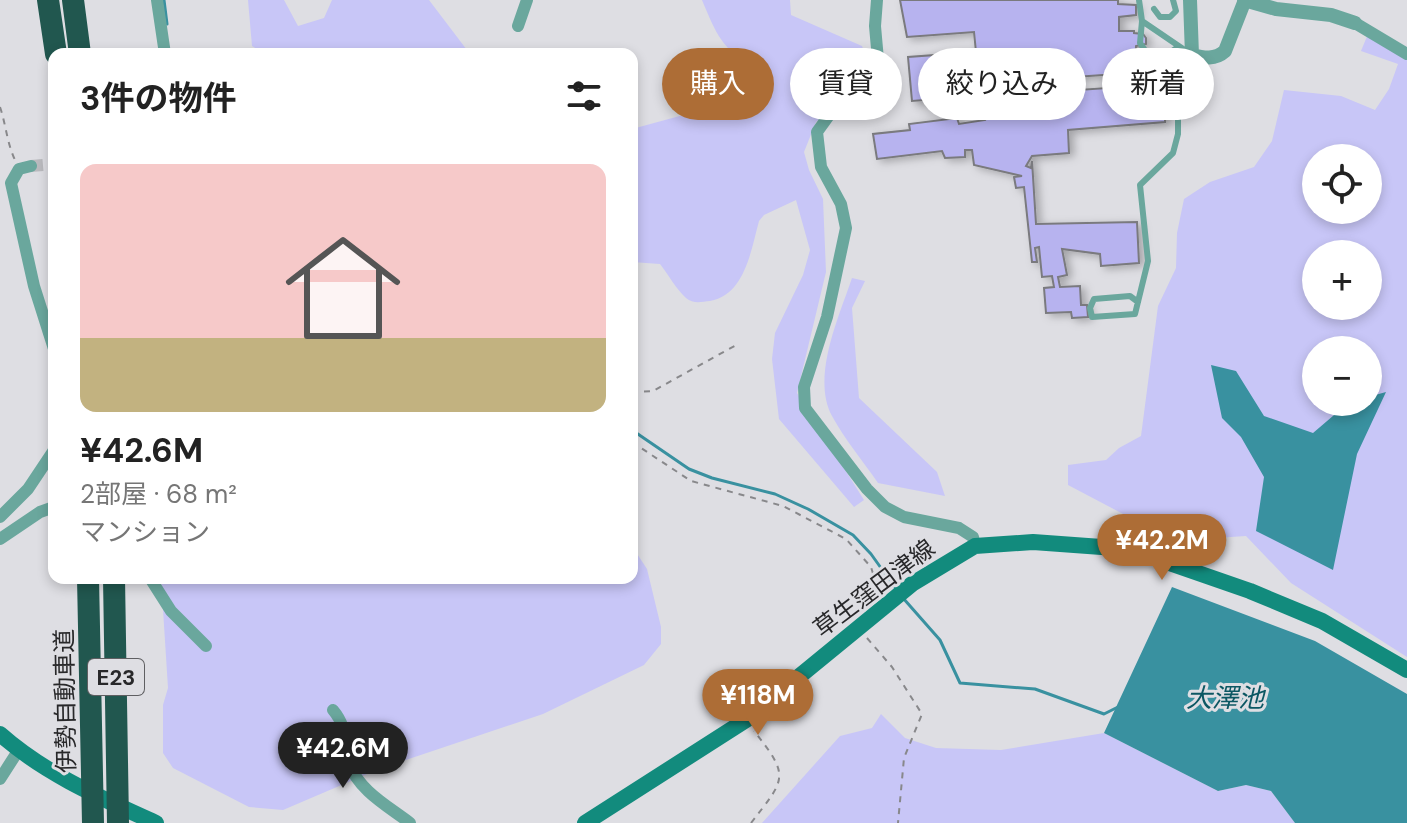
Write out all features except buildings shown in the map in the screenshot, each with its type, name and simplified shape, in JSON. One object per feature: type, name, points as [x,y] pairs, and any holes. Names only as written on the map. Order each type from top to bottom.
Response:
[{"type":"highway","points":[[48,0],[55,48]]},
{"type":"highway","points":[[73,0],[79,48]]},
{"type":"highway","name":"伊勢自動車道","points":[[88,584],[93,823]]},
{"type":"highway","name":"E23","points":[[114,584],[118,823]]},
{"type":"main road","name":"草生窪田津線","points":[[585,823],[746,720],[895,597],[931,570],[975,546],[1033,542],[1129,549],[1250,591],[1322,621],[1407,670]]},
{"type":"main road","points":[[0,734],[18,751],[86,792],[156,823]]},
{"type":"street","points":[[157,0],[164,48]]},
{"type":"street","points":[[518,26],[527,0]]},
{"type":"street","points":[[877,0],[875,26],[879,71],[874,83],[830,114],[817,132],[821,167],[841,204],[846,228],[827,317],[804,387],[805,408],[867,489],[885,507],[904,517],[959,528],[970,534],[975,546]]},
{"type":"street","points":[[1190,0],[1192,48]]},
{"type":"street","points":[[1214,56],[1222,54],[1244,0],[1276,9],[1331,15],[1355,23],[1407,54]]},
{"type":"street","points":[[25,168],[11,183],[34,286],[48,330]]},
{"type":"street","points":[[0,517],[28,489],[48,459]]},
{"type":"street","points":[[0,539],[48,509]]},
{"type":"street","points":[[154,584],[171,611],[206,646]]},
{"type":"street","points":[[333,710],[344,723],[348,759],[354,775],[367,791],[410,823]]},
{"type":"street","points":[[0,779],[18,751]]},
{"type":"lane","points":[[1139,0],[1142,21],[1140,43],[1146,52],[1171,52],[1178,47],[1142,21]]},
{"type":"lane","points":[[1154,9],[1157,0]]},
{"type":"lane","points":[[1154,9],[1160,17],[1170,17],[1176,11],[1173,0]]},
{"type":"lane","points":[[1139,9],[1154,9]]},
{"type":"lane","points":[[1138,302],[1130,296],[1094,299],[1090,308],[1092,317],[1135,314],[1138,302],[1148,261],[1140,185],[1173,153],[1178,120]]},
{"type":"path","points":[[0,107],[9,147],[25,168]]},
{"type":"path","points":[[638,392],[653,391],[738,344]]},
{"type":"path","points":[[638,446],[691,481],[783,506],[846,539],[871,567],[879,596],[895,597]]},
{"type":"path","points":[[858,628],[892,667],[922,714],[904,758],[898,823]]},
{"type":"path","points":[[746,720],[780,770],[780,781],[772,798],[751,823]]},
{"type":"shaded area","points":[[248,0],[284,0],[298,26],[324,18],[332,0],[429,0],[465,48],[255,48],[252,46]]},
{"type":"shaded area","points":[[702,0],[790,0],[791,15],[863,48],[790,48],[790,120],[818,120],[804,152],[823,199],[826,272],[797,393],[864,500],[854,507],[779,419],[772,359],[775,333],[803,275],[810,250],[796,200],[764,215],[759,221],[745,270],[739,281],[722,297],[710,301],[691,301],[660,264],[638,262],[638,127],[665,120],[774,120],[774,48],[728,48],[721,40]]},
{"type":"shaded area","points":[[1368,34],[1407,59],[1407,657],[1291,583],[1246,536],[1186,540],[1162,523],[1157,544],[1139,537],[1125,515],[1068,485],[1068,465],[1106,460],[1119,448],[1141,436],[1158,306],[1176,268],[1177,233],[1184,199],[1210,182],[1254,167],[1272,141],[1284,90],[1341,96],[1375,110],[1389,89],[1398,64],[1361,51]]},
{"type":"shaded area","points":[[852,278],[865,281],[852,308],[859,398],[937,472],[945,496],[878,483],[832,416],[824,383],[826,365],[834,329]]},
{"type":"shaded area","points":[[638,555],[647,569],[661,627],[661,644],[644,665],[543,714],[379,769],[283,810],[249,807],[173,768],[163,753],[163,705],[168,688],[161,584],[638,584]]},
{"type":"shaded area","points":[[881,714],[905,738],[936,748],[1001,750],[1104,733],[1218,791],[1246,785],[1271,791],[1295,823],[762,823],[840,736],[872,728]]},
{"type":"water","points":[[1211,365],[1236,371],[1264,416],[1313,433],[1333,416],[1375,416],[1357,454],[1333,570],[1256,531],[1264,477],[1241,437],[1222,418]]},
{"type":"water","name":"大澤池","points":[[1172,587],[1315,641],[1407,694],[1407,823],[1295,823],[1271,791],[1246,785],[1218,791],[1104,733]]},
{"type":"waterway","points":[[164,0],[167,24]]},
{"type":"waterway","points":[[638,434],[689,469],[775,494],[853,535],[896,589]]},
{"type":"waterway","points":[[903,598],[940,640],[960,683],[1035,689],[1104,714],[1118,707]]},
{"type":"tunnel","points":[[31,166],[48,165]]}]
